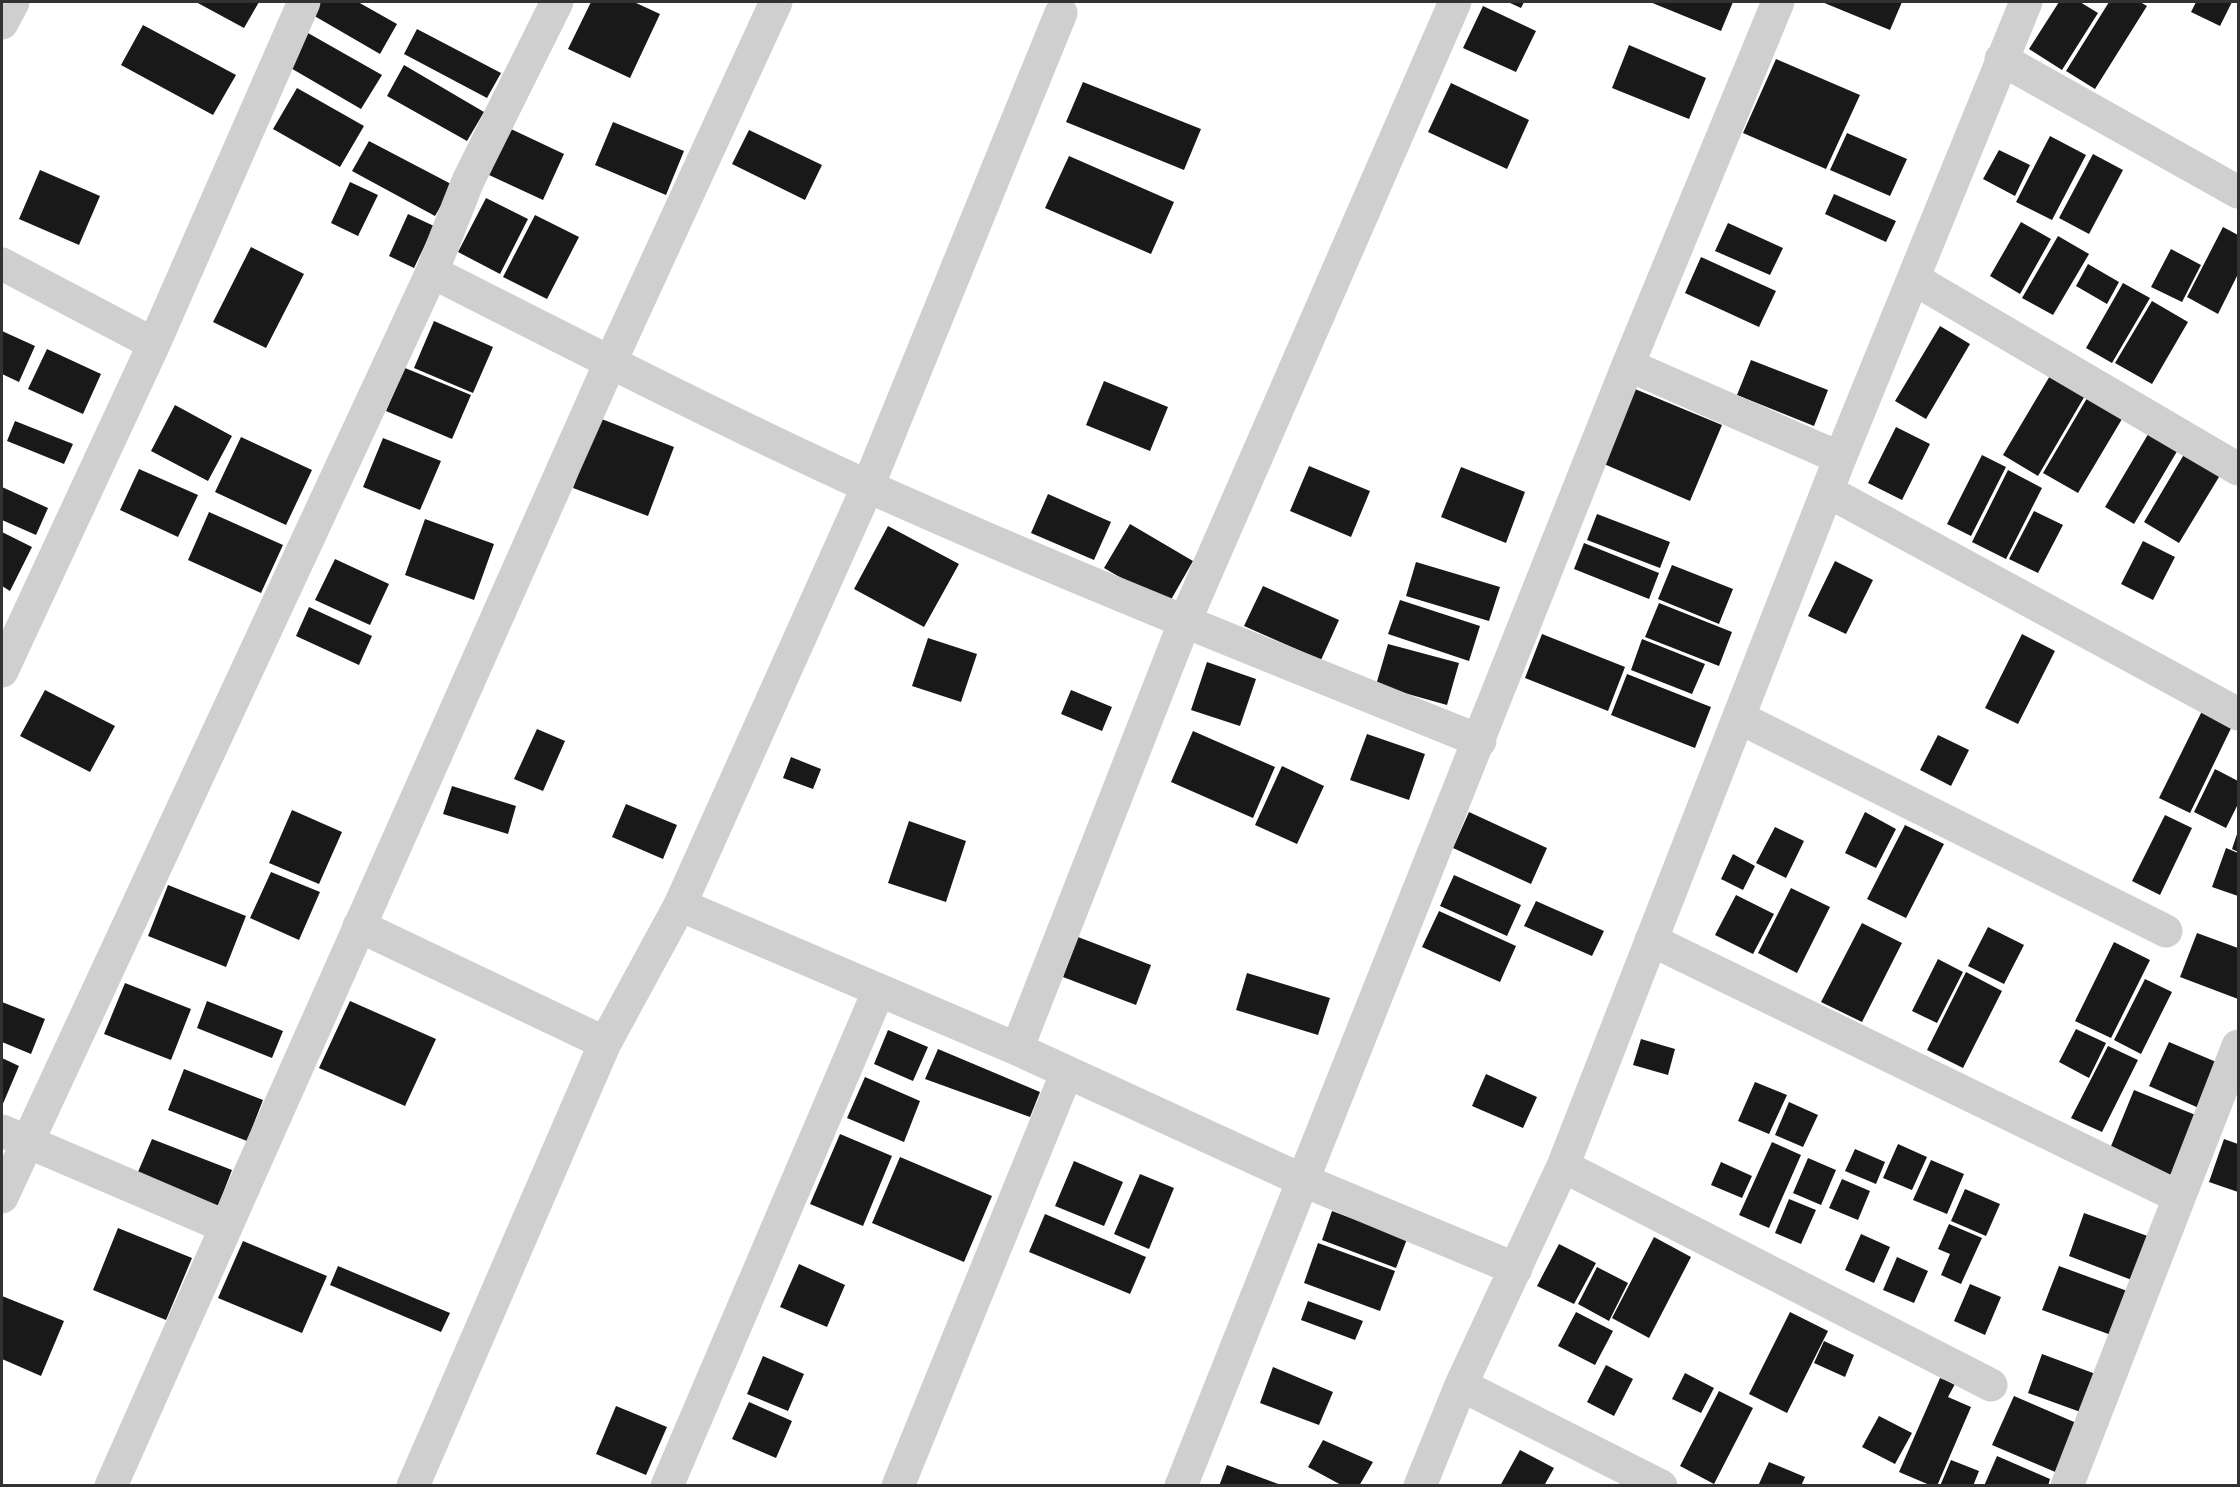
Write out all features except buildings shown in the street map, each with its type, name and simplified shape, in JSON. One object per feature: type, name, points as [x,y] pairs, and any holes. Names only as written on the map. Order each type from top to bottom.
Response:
[{"type":"street","points":[[2,23],[13,2]]},
{"type":"street","points":[[2,671],[154,344],[304,2]]},
{"type":"street","points":[[2,1197],[14,1137],[432,272],[468,181],[557,2]]},
{"type":"street","points":[[111,1485],[224,1226],[610,363],[776,2]]},
{"type":"street","points":[[1017,1049],[1185,621],[1455,2]]},
{"type":"street","points":[[1181,1485],[1480,741],[1628,365],[1778,2]]},
{"type":"street","points":[[1420,1485],[1461,1385],[1563,1166],[1840,458],[2026,2]]},
{"type":"street","points":[[413,1485],[605,1043],[680,905],[867,486],[1061,13]]},
{"type":"street","points":[[2001,59],[2238,192]]},
{"type":"street","points":[[2,264],[154,344]]},
{"type":"street","points":[[432,272],[610,363],[867,486],[1185,621],[1480,741]]},
{"type":"street","points":[[1914,279],[2238,469]]},
{"type":"street","points":[[1628,365],[1840,458]]},
{"type":"street","points":[[1827,492],[2238,714]]},
{"type":"street","points":[[1740,718],[2166,931]]},
{"type":"street","points":[[680,905],[1017,1049],[1302,1180],[1516,1269]]},
{"type":"street","points":[[358,926],[605,1043]]},
{"type":"street","points":[[1651,940],[2179,1197]]},
{"type":"street","points":[[667,1485],[879,990]]},
{"type":"street","points":[[2067,1485],[2238,1046]]},
{"type":"street","points":[[898,1485],[1067,1072]]},
{"type":"street","points":[[14,1137],[224,1226]]},
{"type":"street","points":[[1563,1166],[1991,1385]]},
{"type":"street","points":[[1461,1385],[1661,1485]]}]
